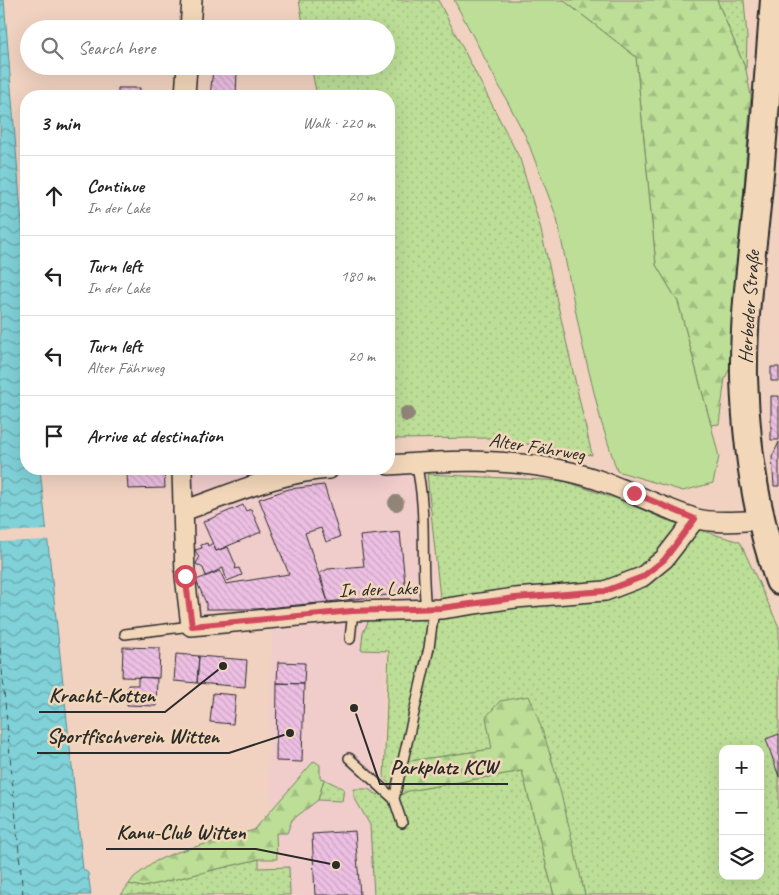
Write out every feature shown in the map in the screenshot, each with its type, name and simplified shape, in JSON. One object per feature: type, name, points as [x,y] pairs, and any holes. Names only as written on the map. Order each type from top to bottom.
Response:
[{"type":"main road","name":"Herbeder Straße","points":[[764,0],[772,31]]},
{"type":"main road","name":"Herbeder Straße","points":[[774,0],[746,321],[744,376],[748,431],[762,520],[779,581]]},
{"type":"street","points":[[191,20],[192,0]]},
{"type":"street","points":[[185,90],[186,75]]},
{"type":"street","name":"Alter Fährweg","points":[[395,464],[455,460],[511,462],[567,471],[634,493],[695,519],[741,522],[762,520]]},
{"type":"street","points":[[182,475],[185,576],[192,626]]},
{"type":"street","points":[[183,511],[270,481],[294,475]]},
{"type":"street","name":"In der Lake","points":[[192,626],[352,611],[433,609],[515,598],[605,591],[642,577],[664,560],[695,519]]},
{"type":"lane","points":[[394,799],[429,648],[433,617],[433,609],[423,591],[424,512],[416,463]]},
{"type":"lane","points":[[350,639],[352,611]]},
{"type":"lane","points":[[126,634],[192,626]]},
{"type":"lane","points":[[349,758],[394,799],[402,823]]},
{"type":"shaded area","points":[[395,460],[424,477],[436,600],[387,604],[375,895],[285,895],[268,772],[273,613],[208,619],[191,601],[191,475],[395,475]]},
{"type":"green space","points":[[299,0],[438,0],[520,159],[540,226],[592,455],[491,438],[395,439],[395,90],[316,90],[313,75],[395,75],[395,20],[302,20]]},
{"type":"green space","points":[[454,0],[563,0],[636,57],[656,265],[678,302],[711,425],[719,457],[713,483],[683,491],[617,471],[601,421],[582,343],[557,218],[526,137]]},
{"type":"green space","points":[[563,0],[717,0],[746,70],[751,96],[730,368],[725,378],[719,424],[711,425],[678,302],[656,265],[636,57]]},
{"type":"green space","points":[[717,0],[744,0],[747,37],[746,70]]},
{"type":"green space","points":[[427,474],[564,481],[623,501],[666,520],[740,542],[779,627],[779,895],[585,895],[550,753],[492,749],[403,762],[395,798],[408,791],[522,771],[554,895],[374,895],[370,825],[354,797],[354,789],[368,789],[378,795],[390,785],[384,778],[389,651],[361,650],[363,633],[369,620],[413,615],[427,622],[426,646],[421,652],[429,648],[433,617],[441,608]]},
{"type":"green space","points":[[529,696],[547,744],[585,895],[554,895],[522,771],[408,791],[394,799],[403,762],[492,749],[486,717],[500,701]]},
{"type":"green space","points":[[314,761],[320,765],[320,778],[324,779],[318,800],[292,820],[287,833],[276,833],[277,859],[259,859],[143,887],[129,884],[134,877],[156,861],[174,853],[254,830]]},
{"type":"green space","points":[[324,779],[344,789],[342,801],[318,800]]},
{"type":"green space","points":[[259,859],[259,868],[289,867],[290,895],[121,895],[129,884],[143,887]]},
{"type":"water","points":[[0,0],[4,0],[20,199],[20,475],[41,475],[83,869],[88,873],[91,895],[0,895]]},
{"type":"pier","points":[[48,530],[49,540],[0,542],[0,532]]},
{"type":"building","points":[[212,75],[237,75],[236,90],[211,90]]},
{"type":"building","points":[[118,88],[140,88],[140,90],[118,90]]},
{"type":"building","points":[[771,367],[779,367],[779,381],[771,381]]},
{"type":"building","points":[[771,396],[779,396],[779,440],[771,440]]},
{"type":"building","points":[[779,442],[779,486],[774,486],[772,457]]},
{"type":"building","points":[[127,475],[164,475],[165,488],[128,489]]},
{"type":"building","points":[[324,485],[340,537],[326,542],[321,528],[305,533],[328,602],[257,609],[206,609],[206,603],[196,580],[220,571],[226,584],[289,574],[259,499],[289,489]]},
{"type":"building","points":[[243,505],[246,511],[251,509],[261,532],[216,551],[203,522]]},
{"type":"building","points":[[400,532],[406,593],[328,602],[320,573],[328,569],[364,566],[360,536]]},
{"type":"building","points":[[207,543],[208,546],[213,543],[216,551],[228,547],[236,566],[235,569],[239,568],[242,575],[227,581],[223,568],[206,576],[203,568],[196,564],[199,558],[195,550],[202,548],[201,545]]},
{"type":"building","points":[[123,647],[160,648],[159,678],[122,677]]},
{"type":"building","points":[[176,654],[199,656],[197,683],[174,681]]},
{"type":"building","points":[[199,656],[247,660],[245,687],[197,683]]},
{"type":"building","points":[[278,662],[305,663],[304,684],[277,683]]},
{"type":"building","points":[[138,677],[157,678],[156,706],[127,705],[128,685],[138,685]]},
{"type":"building","points":[[277,683],[304,684],[302,762],[276,761]]},
{"type":"building","points":[[213,693],[236,695],[233,724],[210,722]]},
{"type":"building","points":[[779,734],[779,777],[766,739]]},
{"type":"building","points":[[355,831],[360,895],[315,895],[312,834]]},
{"type":"ferry route","points":[[0,648],[23,895]]},
{"type":"place","name":"Kracht-Kotten","points":[[223,666]]},
{"type":"place","name":"Parkplatz KCW","points":[[354,708]]},
{"type":"place","name":"Sportfischverein Witten","points":[[290,733]]},
{"type":"place","name":"Kanu-Club Witten","points":[[336,865]]},
{"type":"route","points":[[185,576],[192,626],[352,611],[441,608],[515,598],[605,591],[642,577],[664,560],[695,519],[634,493]]}]
